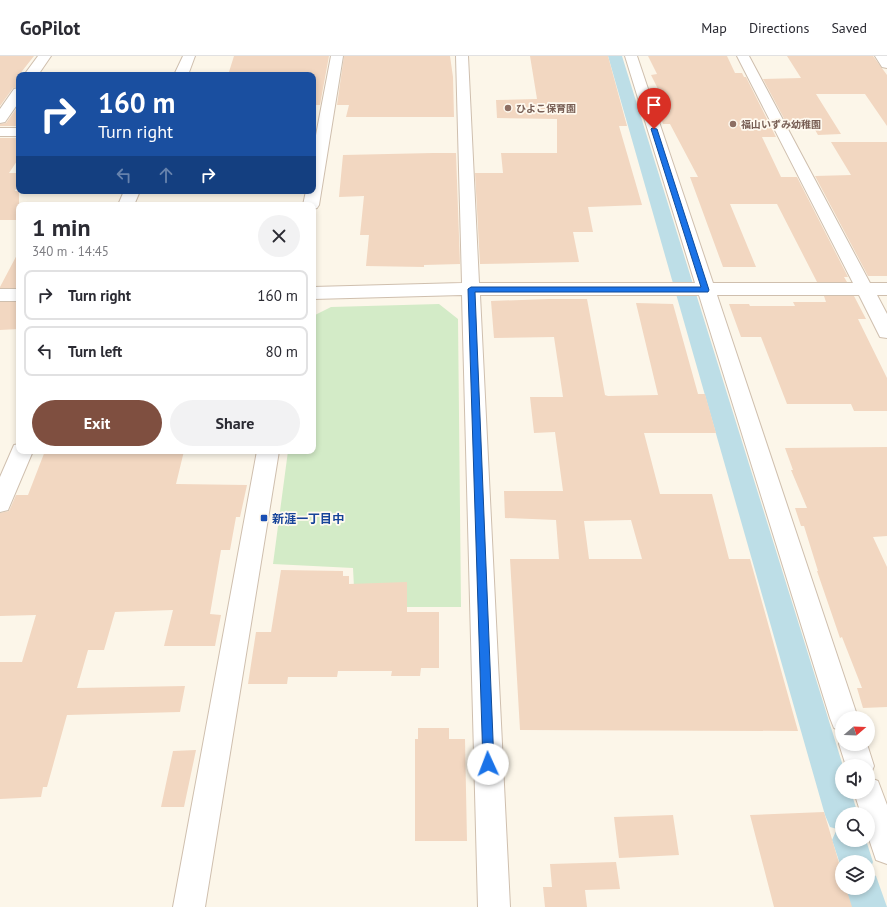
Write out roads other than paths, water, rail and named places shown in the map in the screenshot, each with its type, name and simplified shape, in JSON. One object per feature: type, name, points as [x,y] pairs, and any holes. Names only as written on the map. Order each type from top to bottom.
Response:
[{"type":"street","points":[[33,72],[45,56]]},
{"type":"street","points":[[182,72],[189,56]]},
{"type":"street","points":[[316,176],[337,56]]},
{"type":"street","points":[[462,56],[494,907]]},
{"type":"street","points":[[631,56],[702,290],[842,711]]},
{"type":"street","points":[[743,56],[887,332]]},
{"type":"street","points":[[881,56],[887,64]]},
{"type":"street","points":[[0,119],[16,96]]},
{"type":"street","points":[[0,132],[16,132]]},
{"type":"street","points":[[316,293],[471,289],[887,289]]},
{"type":"street","points":[[0,295],[16,294]]},
{"type":"street","points":[[0,503],[21,454]]},
{"type":"street","points":[[189,907],[267,454]]},
{"type":"street","points":[[871,799],[887,849]]},
{"type":"waterway","points":[[615,56],[840,807]]},
{"type":"waterway","points":[[851,847],[854,855]]},
{"type":"waterway","points":[[866,895],[869,907]]},
{"type":"place","name":"ひよこ保育園","points":[[508,108]]},
{"type":"place","name":"福山いずみ幼稚園","points":[[733,124]]},
{"type":"place","name":"新涯一丁目中","points":[[264,518]]}]
